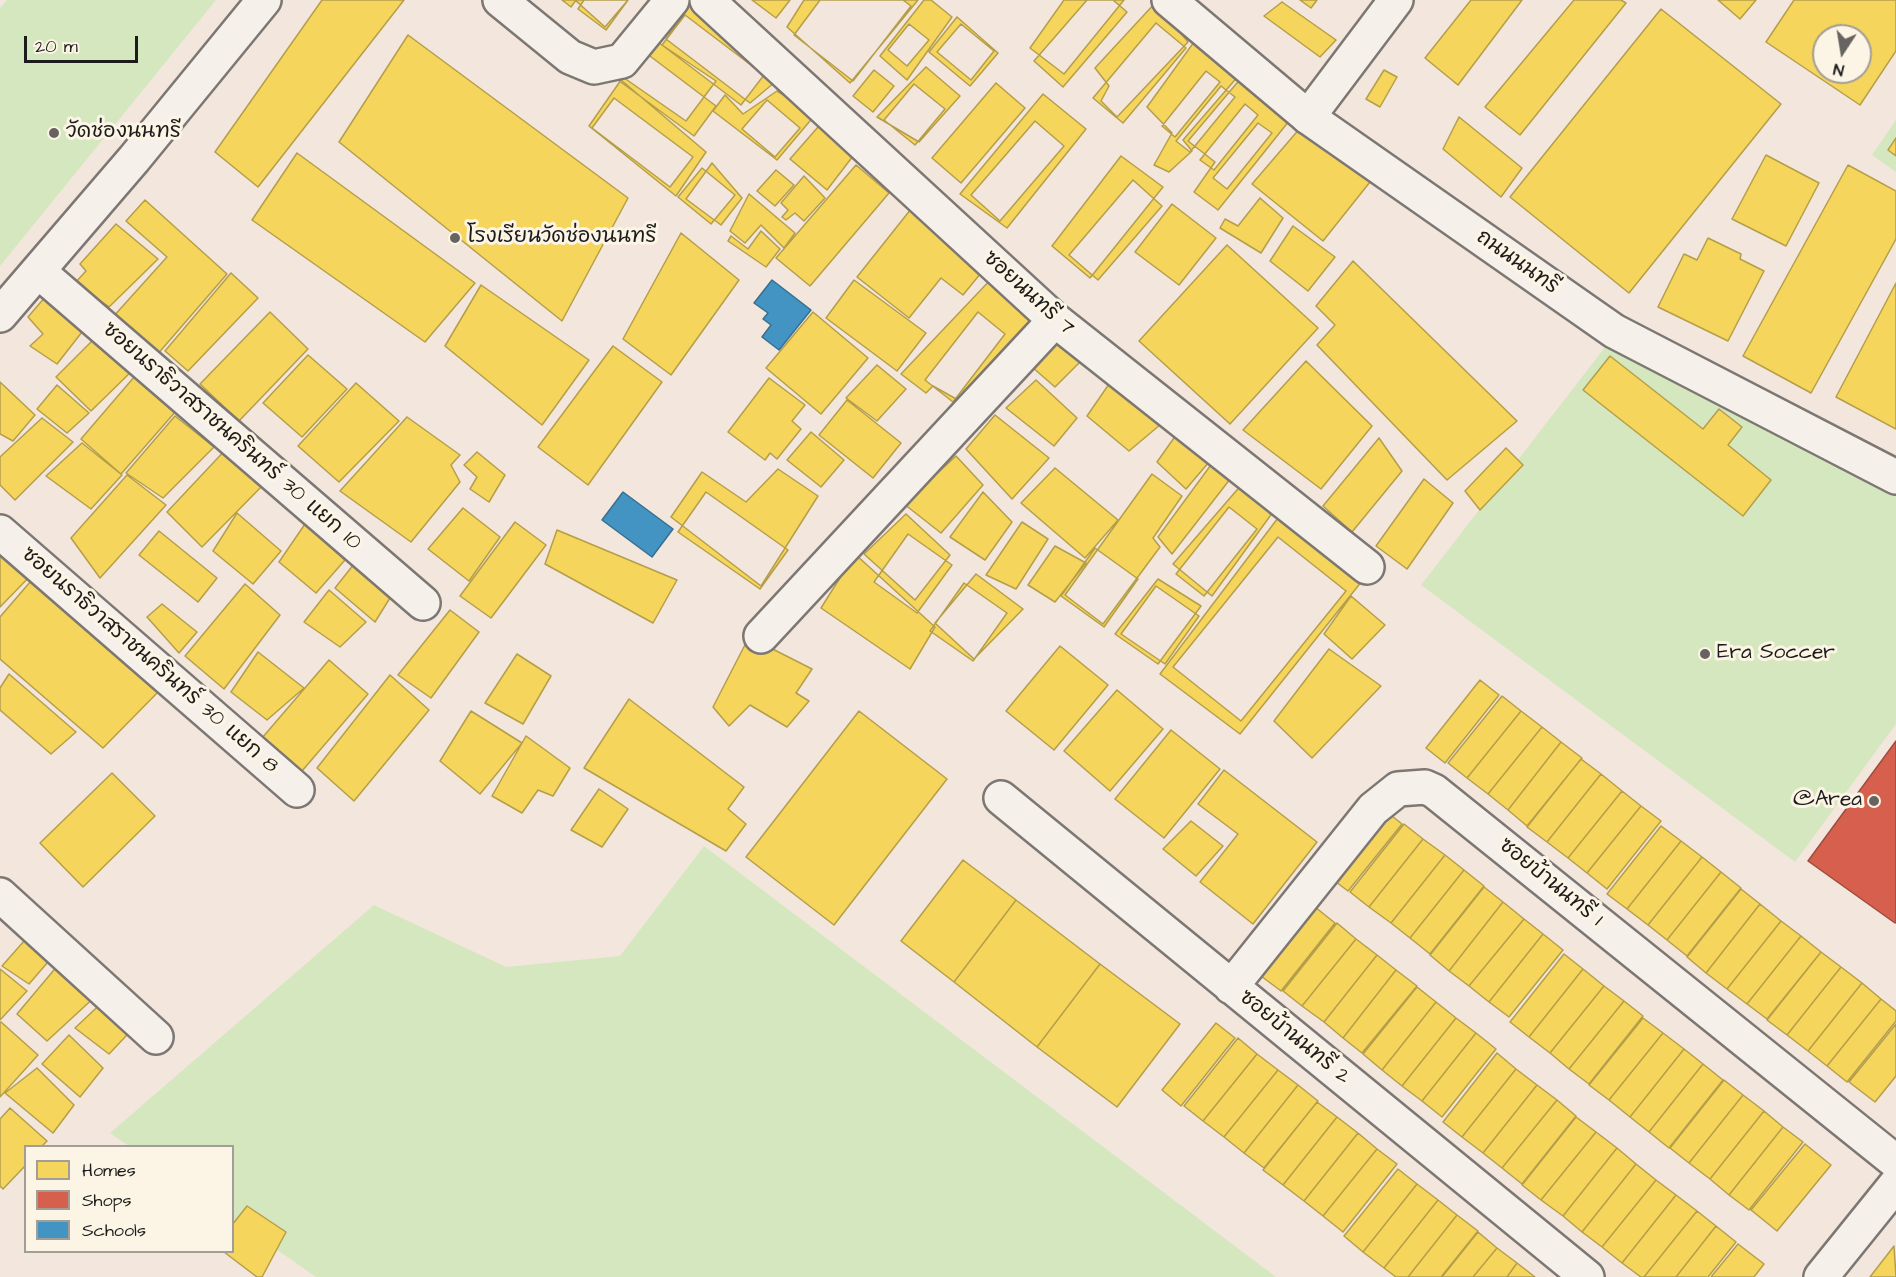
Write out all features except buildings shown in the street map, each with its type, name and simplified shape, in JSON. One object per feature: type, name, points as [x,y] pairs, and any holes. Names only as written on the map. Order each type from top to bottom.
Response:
[{"type":"street","points":[[0,315],[134,159],[264,0]]},
{"type":"street","points":[[500,0],[570,57],[594,67],[622,61],[672,0]]},
{"type":"street","name":"ซอยนนทรี 7","points":[[707,0],[1055,320],[1367,567]]},
{"type":"street","name":"ถนนนนทรี","points":[[1169,0],[1308,117],[1614,331],[1896,477]]},
{"type":"street","points":[[1308,117],[1396,0]]},
{"type":"street","name":"ซอยนราธิวาสราชนครินทร์ 30 แยก 10","points":[[38,272],[423,603]]},
{"type":"street","points":[[761,636],[1055,320]]},
{"type":"street","name":"ซอยนราธิวาสราชนครินทร์ 30 แยก 8","points":[[0,532],[297,790]]},
{"type":"street","name":"ซอยบ้านนทรี 1","points":[[1231,987],[1373,809],[1398,789],[1425,787],[1434,791],[1896,1162]]},
{"type":"street","name":"ซอยบ้านนทรี 2","points":[[1001,798],[1587,1277]]},
{"type":"street","points":[[0,895],[156,1037]]},
{"type":"street","points":[[1821,1277],[1886,1218],[1896,1184]]},
{"type":"green space","name":"วัดช่องนนทรี","points":[[7,0],[216,0],[0,266],[0,8]]},
{"type":"green space","points":[[1896,120],[1896,172],[1872,155]]},
{"type":"green space","name":"Era Soccer","points":[[1606,346],[1896,493],[1896,724],[1795,862],[1421,585]]},
{"type":"green space","points":[[704,846],[1276,1277],[316,1277],[234,1220],[234,1145],[128,1145],[110,1133],[374,905],[506,967],[620,956]]},
{"type":"place","name":"วัดช่องนนทรี","points":[[54,133]]},
{"type":"place","name":"โรงเรียนวัดช่องนนทรี","points":[[455,238]]},
{"type":"place","name":"Era Soccer","points":[[1705,654]]},
{"type":"place","name":"@Area","points":[[1874,801]]}]
